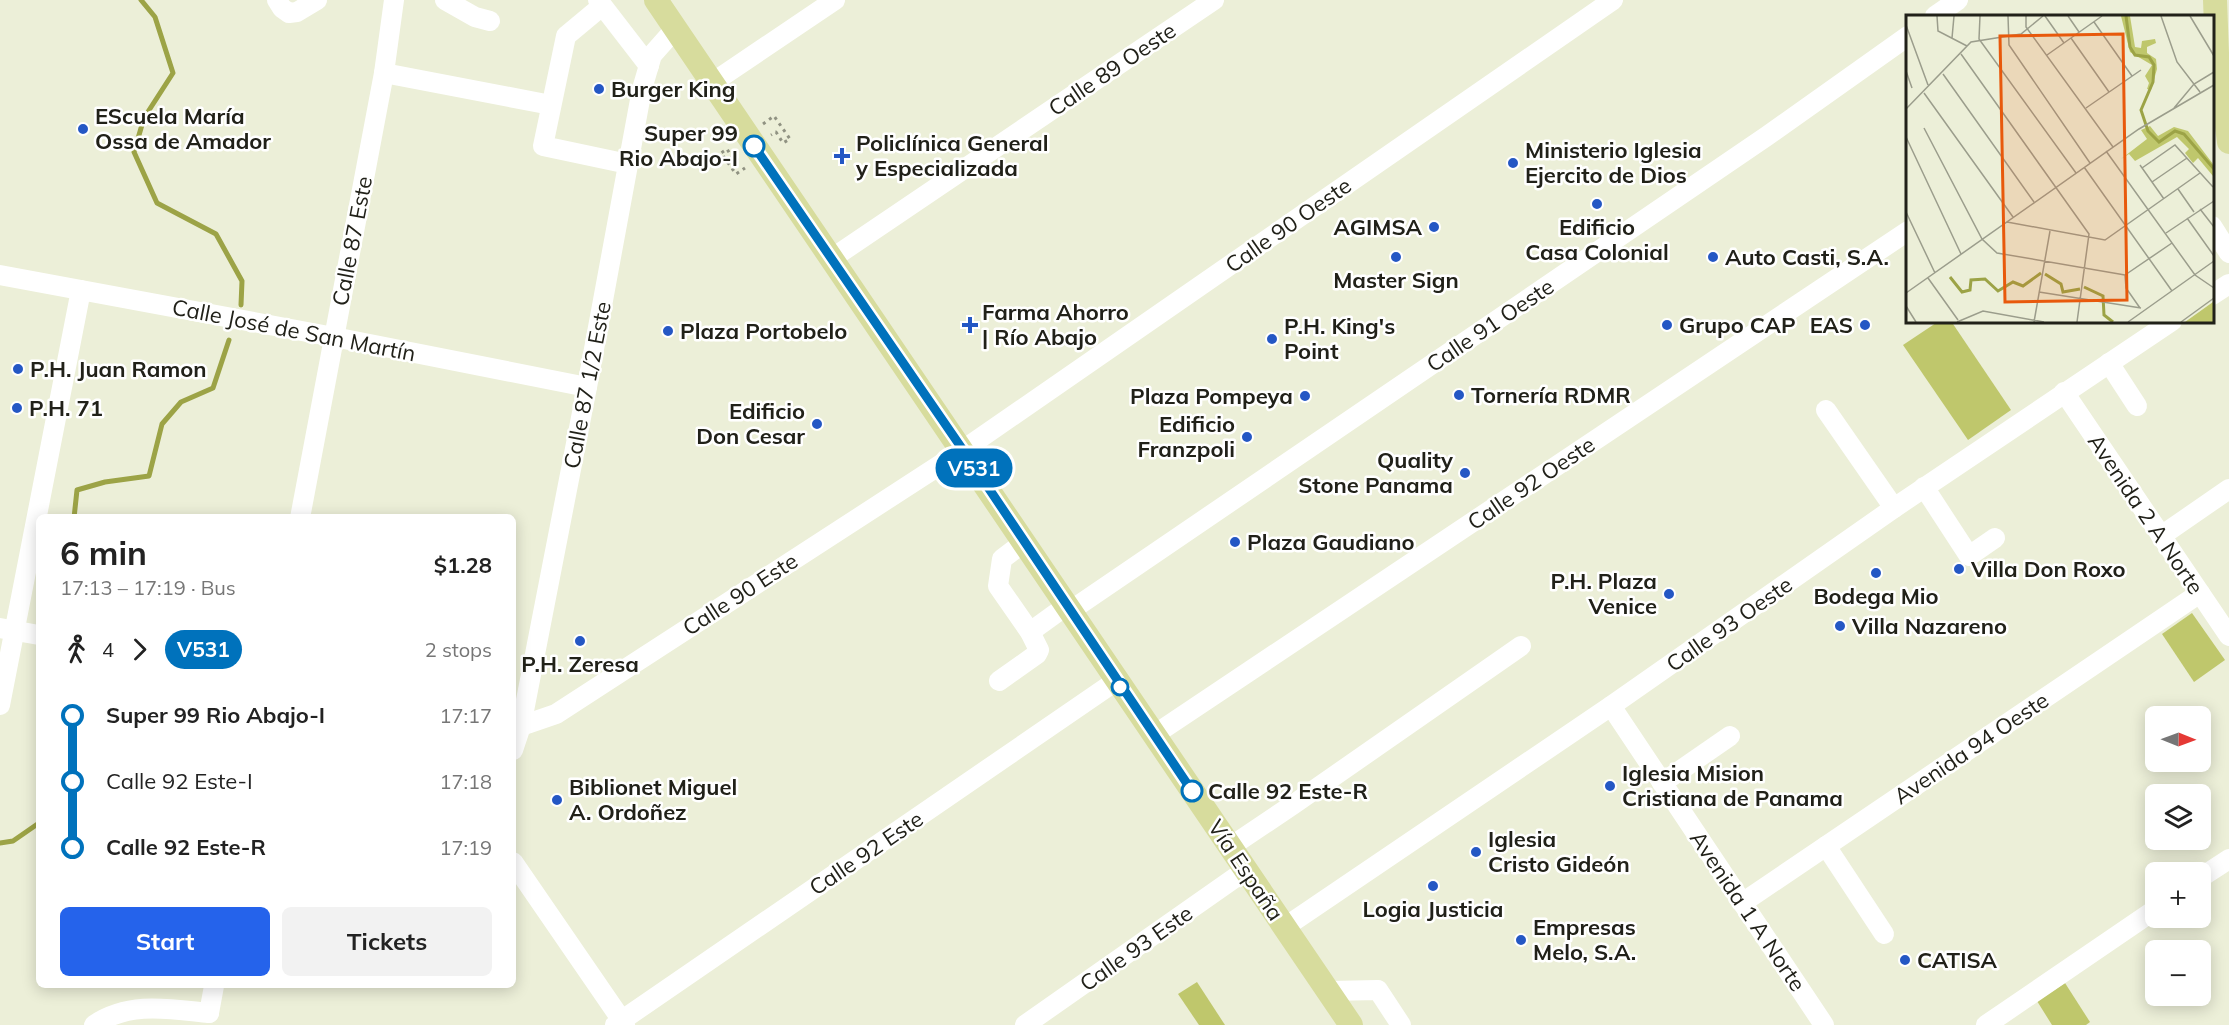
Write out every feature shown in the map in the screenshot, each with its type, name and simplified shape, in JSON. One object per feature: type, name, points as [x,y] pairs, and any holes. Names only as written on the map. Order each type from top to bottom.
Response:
[{"type":"main road","name":"Vía España","points":[[656,0],[1351,1025]]},
{"type":"main road","points":[[2215,0],[2229,142]]},
{"type":"street","points":[[277,0],[289,13],[297,12],[317,0]]},
{"type":"street","name":"Calle 87 Este","points":[[301,514],[384,73],[394,0]]},
{"type":"street","points":[[445,0],[475,17],[490,21]]},
{"type":"street","points":[[712,83],[835,0]]},
{"type":"street","name":"Calle 89 Oeste","points":[[831,259],[1214,0]]},
{"type":"street","name":"Calle 90 Oeste","points":[[963,450],[1613,0]]},
{"type":"street","points":[[1936,15],[1958,0]]},
{"type":"street","points":[[628,164],[543,146],[566,36],[600,3],[649,66]]},
{"type":"street","name":"Calle 87 1/2 Este","points":[[517,725],[587,387],[642,89],[652,55],[675,29]]},
{"type":"street","name":"Calle 91 Oeste","points":[[1030,632],[1767,136],[1906,37]]},
{"type":"street","points":[[384,73],[551,105]]},
{"type":"street","points":[[2214,229],[2229,253]]},
{"type":"street","name":"Calle 92 Oeste","points":[[1154,735],[1906,232]]},
{"type":"street","name":"Calle José de San Martín","points":[[0,275],[587,387]]},
{"type":"street","points":[[2214,294],[2229,284]]},
{"type":"street","points":[[0,705],[7,629],[81,290]]},
{"type":"street","name":"Calle 93 Oeste","points":[[1285,927],[1611,706],[1894,508],[2170,322]]},
{"type":"street","points":[[2109,363],[2137,406]]},
{"type":"street","name":"Avenida 2 A Norte","points":[[2064,392],[2229,636]]},
{"type":"street","points":[[1826,410],[1894,508]]},
{"type":"street","name":"Calle 90 Este","points":[[517,725],[556,714],[963,450]]},
{"type":"street","points":[[1924,488],[1969,555],[1995,538]]},
{"type":"street","points":[[2161,536],[2229,489]]},
{"type":"street","points":[[999,681],[1036,654],[1038,645],[998,586],[1002,559],[1023,543]]},
{"type":"street","name":"Avenida 94 Oeste","points":[[1742,903],[2200,593]]},
{"type":"street","points":[[7,629],[36,634]]},
{"type":"street","points":[[1230,847],[1521,645]]},
{"type":"street","name":"Calle 92 Este","points":[[621,1024],[1116,681]]},
{"type":"street","name":"Avenida 1 A Norte","points":[[1611,706],[1824,1025]]},
{"type":"street","points":[[1662,783],[1730,736]]},
{"type":"street","points":[[1826,846],[1884,934]]},
{"type":"street","points":[[2211,871],[2229,859]]},
{"type":"street","points":[[516,866],[621,1024]]},
{"type":"street","name":"Calle 93 Este","points":[[1025,1025],[1246,870]]},
{"type":"street","points":[[1986,1025],[2145,917]]},
{"type":"street","points":[[94,1025],[104,1018],[130,1009],[157,1007],[213,1019],[214,988]]},
{"type":"street","points":[[1329,991],[1378,990],[1401,1025]]},
{"type":"path","points":[[774,116],[790,139],[783,143],[776,132]]},
{"type":"path","points":[[734,161],[726,149],[721,153],[736,174]]},
{"type":"green space","points":[[1938,322],[1952,322],[2011,410],[1968,440],[1903,345]]},
{"type":"green space","points":[[2192,613],[2225,660],[2194,682],[2162,634]]},
{"type":"green space","points":[[1197,982],[1225,1025],[1199,1025],[1178,994]]},
{"type":"green space","points":[[2065,983],[2090,1022],[2086,1025],[2052,1025],[2037,1001]]},
{"type":"waterway","points":[[141,0],[155,17],[173,73],[144,118],[134,152],[157,203],[216,234],[242,281],[241,305]]},
{"type":"waterway","points":[[74,514],[77,490],[105,482],[149,476],[162,424],[181,402],[213,388],[229,340]]},
{"type":"waterway","points":[[0,843],[13,841],[36,825]]},
{"type":"bus line","name":"V531","points":[[754,146],[963,450],[1192,791]]},
{"type":"place","name":"Burger King","points":[[599,89]]},
{"type":"place","name":"EScuela María Ossa de Amador","points":[[83,129]]},
{"type":"place","name":"Super 99 Rio Abajo-I","points":[[754,146]]},
{"type":"place","name":"Policlínica General y Especializada","points":[[842,156]]},
{"type":"place","name":"Ministerio Iglesia Ejercito de Dios","points":[[1513,163]]},
{"type":"place","name":"Edificio Casa Colonial","points":[[1597,204]]},
{"type":"place","name":"AGIMSA","points":[[1434,227]]},
{"type":"place","name":"Master Sign","points":[[1396,257]]},
{"type":"place","name":"Auto Casti, S.A.","points":[[1713,257]]},
{"type":"place","name":"Farma Ahorro | Río Abajo","points":[[970,325]]},
{"type":"place","name":"Grupo CAP","points":[[1667,325]]},
{"type":"place","name":"EAS","points":[[1865,325]]},
{"type":"place","name":"Plaza Portobelo","points":[[668,331]]},
{"type":"place","name":"P.H. King's Point","points":[[1272,339]]},
{"type":"place","name":"P.H. Juan Ramon","points":[[18,369]]},
{"type":"place","name":"Tornería RDMR","points":[[1459,395]]},
{"type":"place","name":"Plaza Pompeya","points":[[1305,396]]},
{"type":"place","name":"P.H. 71","points":[[17,408]]},
{"type":"place","name":"Edificio Don Cesar","points":[[817,424]]},
{"type":"place","name":"Edificio Franzpoli","points":[[1247,437]]},
{"type":"place","name":"Quality Stone Panama","points":[[1465,473]]},
{"type":"place","name":"Plaza Gaudiano","points":[[1235,542]]},
{"type":"place","name":"Villa Don Roxo","points":[[1959,569]]},
{"type":"place","name":"Bodega Mio","points":[[1876,573]]},
{"type":"place","name":"P.H. Plaza Venice","points":[[1669,594]]},
{"type":"place","name":"Villa Nazareno","points":[[1840,626]]},
{"type":"place","name":"P.H. Zeresa","points":[[580,641]]},
{"type":"place","name":"Iglesia Mision Cristiana de Panama","points":[[1610,786]]},
{"type":"place","name":"Calle 92 Este-R","points":[[1192,791]]},
{"type":"place","name":"Biblionet Miguel A. Ordoñez","points":[[557,800]]},
{"type":"place","name":"Iglesia Cristo Gideón","points":[[1476,852]]},
{"type":"place","name":"Logia Justicia","points":[[1433,886]]},
{"type":"place","name":"Empresas Melo, S.A.","points":[[1521,940]]},
{"type":"place","name":"CATISA","points":[[1905,960]]}]
